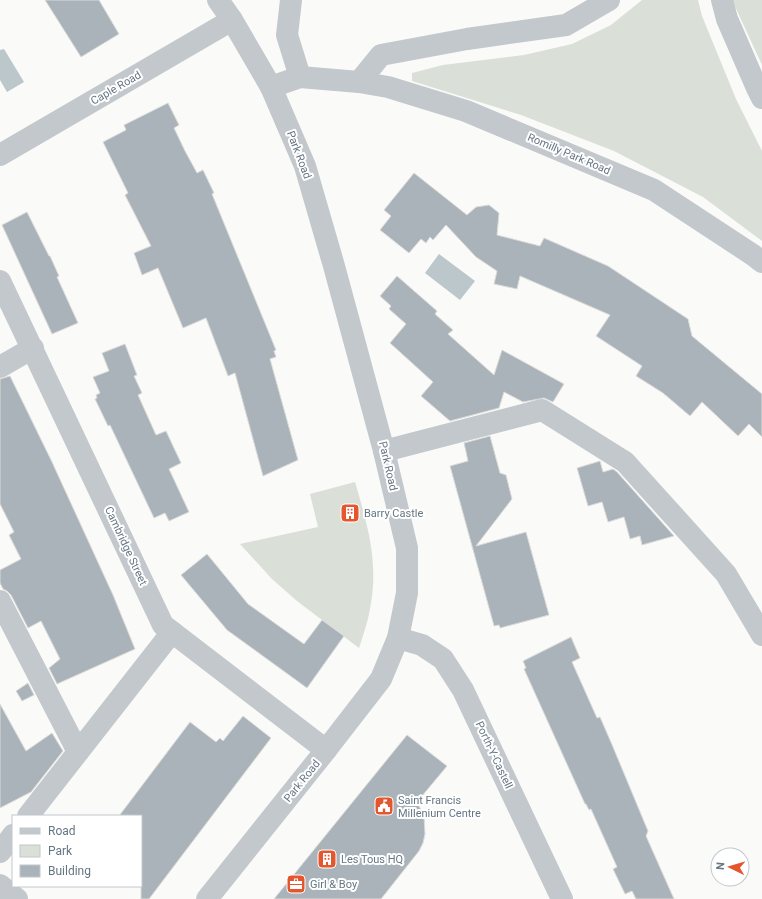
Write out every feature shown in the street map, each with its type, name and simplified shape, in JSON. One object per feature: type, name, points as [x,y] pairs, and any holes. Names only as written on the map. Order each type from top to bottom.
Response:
[{"type":"street","name":"Park Road","points":[[207,899],[381,679],[398,638],[407,593],[407,548],[384,451],[334,266],[305,166],[271,87],[232,20],[218,0]]},
{"type":"street","points":[[291,0],[288,35],[300,77]]},
{"type":"street","points":[[359,82],[381,55],[467,39],[566,25],[609,0]]},
{"type":"street","points":[[722,0],[727,19],[762,98]]},
{"type":"street","name":"Caple Road","points":[[0,155],[232,20]]},
{"type":"street","name":"Romilly Park Road","points":[[271,87],[300,77],[359,82],[388,87],[466,111],[654,190],[762,262]]},
{"type":"street","name":"Cambridge Street","points":[[0,281],[163,625],[326,750]]},
{"type":"street","points":[[0,368],[33,348]]},
{"type":"street","points":[[384,451],[542,410],[625,462],[726,574],[762,635]]},
{"type":"street","points":[[0,601],[78,752]]},
{"type":"street","points":[[29,815],[172,632]]},
{"type":"street","name":"Porth-Y-Castell","points":[[398,638],[422,645],[442,659],[463,690],[562,899]]},
{"type":"street","points":[[0,852],[12,836]]},
{"type":"street","points":[[0,886],[17,899]]},
{"type":"green space","points":[[642,0],[698,0],[702,16],[736,99],[762,151],[762,241],[703,197],[614,151],[521,115],[412,81],[412,73],[443,65],[524,55],[572,44],[611,25]]},
{"type":"green space","points":[[732,0],[762,0],[762,65],[733,2]]},
{"type":"green space","points":[[355,482],[368,530],[373,560],[372,592],[369,614],[359,648],[297,601],[272,579],[240,544],[318,527],[310,494]]},
{"type":"shaded area","points":[[4,49],[24,82],[7,92],[0,80],[0,50]]},
{"type":"shaded area","points":[[439,254],[475,281],[460,300],[425,273]]},
{"type":"building","points":[[45,0],[99,0],[119,34],[81,57]]},
{"type":"building","points":[[168,103],[179,125],[174,128],[185,151],[197,173],[203,170],[214,193],[212,194],[276,350],[274,351],[276,357],[270,359],[298,460],[263,476],[235,373],[228,376],[206,318],[183,328],[158,268],[142,275],[134,253],[151,246],[125,195],[128,193],[103,142],[126,130],[124,125]]},
{"type":"building","points":[[414,173],[467,215],[476,207],[489,205],[499,213],[497,235],[540,246],[544,238],[608,266],[688,319],[692,336],[762,394],[762,437],[749,424],[738,436],[702,402],[690,416],[663,393],[636,376],[642,366],[596,336],[610,315],[520,276],[517,289],[494,284],[497,271],[476,257],[446,225],[433,240],[430,237],[426,243],[421,239],[409,253],[380,230],[391,216],[384,210]]},
{"type":"building","points":[[27,212],[50,256],[59,276],[57,277],[78,323],[52,334],[2,225]]},
{"type":"building","points":[[397,276],[437,311],[435,314],[453,330],[448,334],[494,375],[502,350],[564,384],[553,402],[544,398],[523,402],[504,392],[499,408],[450,421],[421,396],[433,382],[390,343],[406,324],[389,309],[391,306],[380,296]]},
{"type":"building","points":[[125,344],[137,375],[134,376],[142,393],[138,395],[156,435],[166,431],[181,463],[169,469],[189,512],[169,521],[165,513],[154,518],[110,425],[108,426],[95,399],[97,398],[96,395],[100,393],[93,377],[109,371],[102,353]]},
{"type":"building","points":[[10,376],[52,462],[113,595],[135,649],[57,684],[49,668],[60,659],[41,621],[28,628],[11,595],[3,589],[0,583],[0,570],[21,559],[9,535],[14,532],[0,504],[0,379]]},
{"type":"building","points":[[490,436],[500,473],[506,475],[512,499],[476,546],[526,532],[549,615],[500,628],[499,625],[494,626],[450,466],[468,461],[464,443]]},
{"type":"building","points":[[600,461],[603,472],[613,469],[617,472],[674,536],[642,545],[640,536],[630,539],[624,517],[608,522],[602,502],[588,506],[577,468]]},
{"type":"building","points":[[207,554],[248,604],[304,644],[322,620],[344,636],[307,688],[227,630],[181,575]]},
{"type":"building","points":[[571,637],[580,658],[572,662],[597,718],[600,717],[613,747],[648,831],[646,836],[674,899],[636,899],[632,891],[625,894],[613,869],[617,867],[591,809],[589,810],[585,804],[524,669],[526,668],[523,661]]},
{"type":"building","points":[[28,683],[34,695],[22,701],[16,691]]},
{"type":"building","points":[[0,704],[26,751],[52,733],[63,751],[31,792],[0,808]]},
{"type":"building","points":[[243,716],[271,738],[149,899],[141,899],[142,815],[120,815],[190,722],[216,742],[220,738],[223,741]]},
{"type":"building","points":[[407,735],[447,766],[417,802],[424,816],[425,834],[423,843],[419,851],[381,899],[274,899]]},
{"type":"place","name":"Barry Castle","points":[[350,513]]},
{"type":"place","name":"Saint Francis Millenium Centre","points":[[384,806]]},
{"type":"place","name":"Les Tous HQ","points":[[327,859]]},
{"type":"place","name":"Girl & Boy","points":[[296,884]]}]
